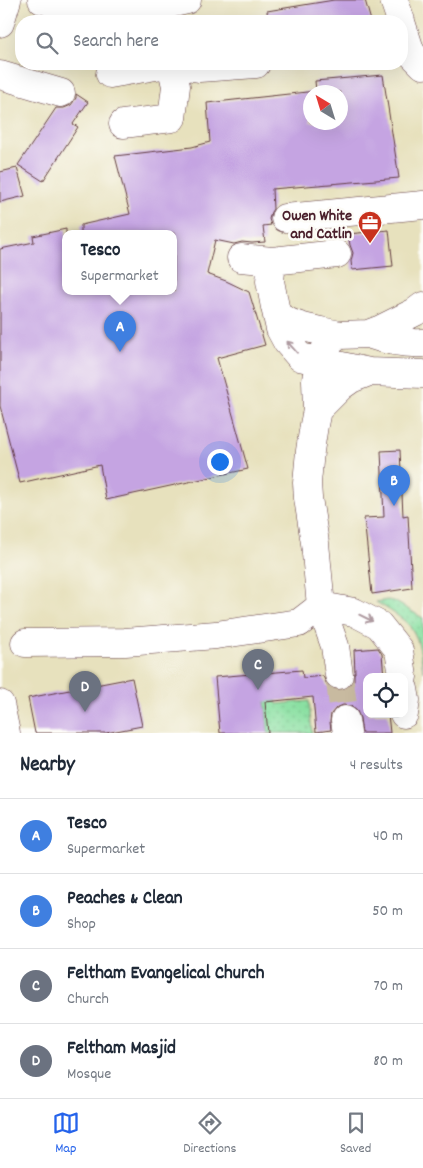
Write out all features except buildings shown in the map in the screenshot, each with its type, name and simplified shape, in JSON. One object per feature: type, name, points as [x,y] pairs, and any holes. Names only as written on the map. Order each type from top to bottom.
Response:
[{"type":"street","points":[[0,23],[7,0]]},
{"type":"street","points":[[42,0],[62,5],[107,11],[156,14],[187,0]]},
{"type":"street","points":[[394,0],[399,15]]},
{"type":"street","points":[[408,44],[411,53],[423,65]]},
{"type":"street","points":[[110,74],[134,70]]},
{"type":"street","points":[[122,124],[172,118],[176,86],[172,70]]},
{"type":"street","points":[[0,75],[61,93]]},
{"type":"street","points":[[285,218],[423,205]]},
{"type":"street","points":[[241,258],[272,261],[337,254]]},
{"type":"street","points":[[272,261],[270,281],[280,329],[287,342],[300,357],[370,372],[423,374]]},
{"type":"street","points":[[368,334],[415,312],[423,306]]},
{"type":"street","points":[[277,315],[286,322],[340,335],[368,334],[389,340],[423,343]]},
{"type":"street","points":[[338,675],[335,646],[321,606],[315,543],[307,490],[310,451],[317,410],[316,380],[320,362],[326,348],[332,340],[340,335]]},
{"type":"street","points":[[317,410],[341,386],[351,379],[370,372]]},
{"type":"street","points":[[25,644],[125,642],[216,635],[299,622],[321,606],[354,612],[379,624],[399,650],[402,673]]},
{"type":"street","points":[[0,704],[6,733]]},
{"type":"street","points":[[402,733],[404,718]]},
{"type":"green space","points":[[394,601],[423,618],[423,672],[416,636],[408,624],[376,602]]},
{"type":"green space","points":[[265,701],[276,701],[277,704],[309,701],[312,733],[268,733]]},
{"type":"tunnel","points":[[339,675],[345,720]]},
{"type":"place","name":"Owen White and Catlin","points":[[370,244]]},
{"type":"place","name":"Tesco","points":[[120,352]]},
{"type":"place","name":"Peaches & Clean","points":[[394,506]]},
{"type":"place","name":"Feltham Evangelical Church","points":[[258,690]]},
{"type":"place","name":"Feltham Masjid","points":[[85,712]]}]
